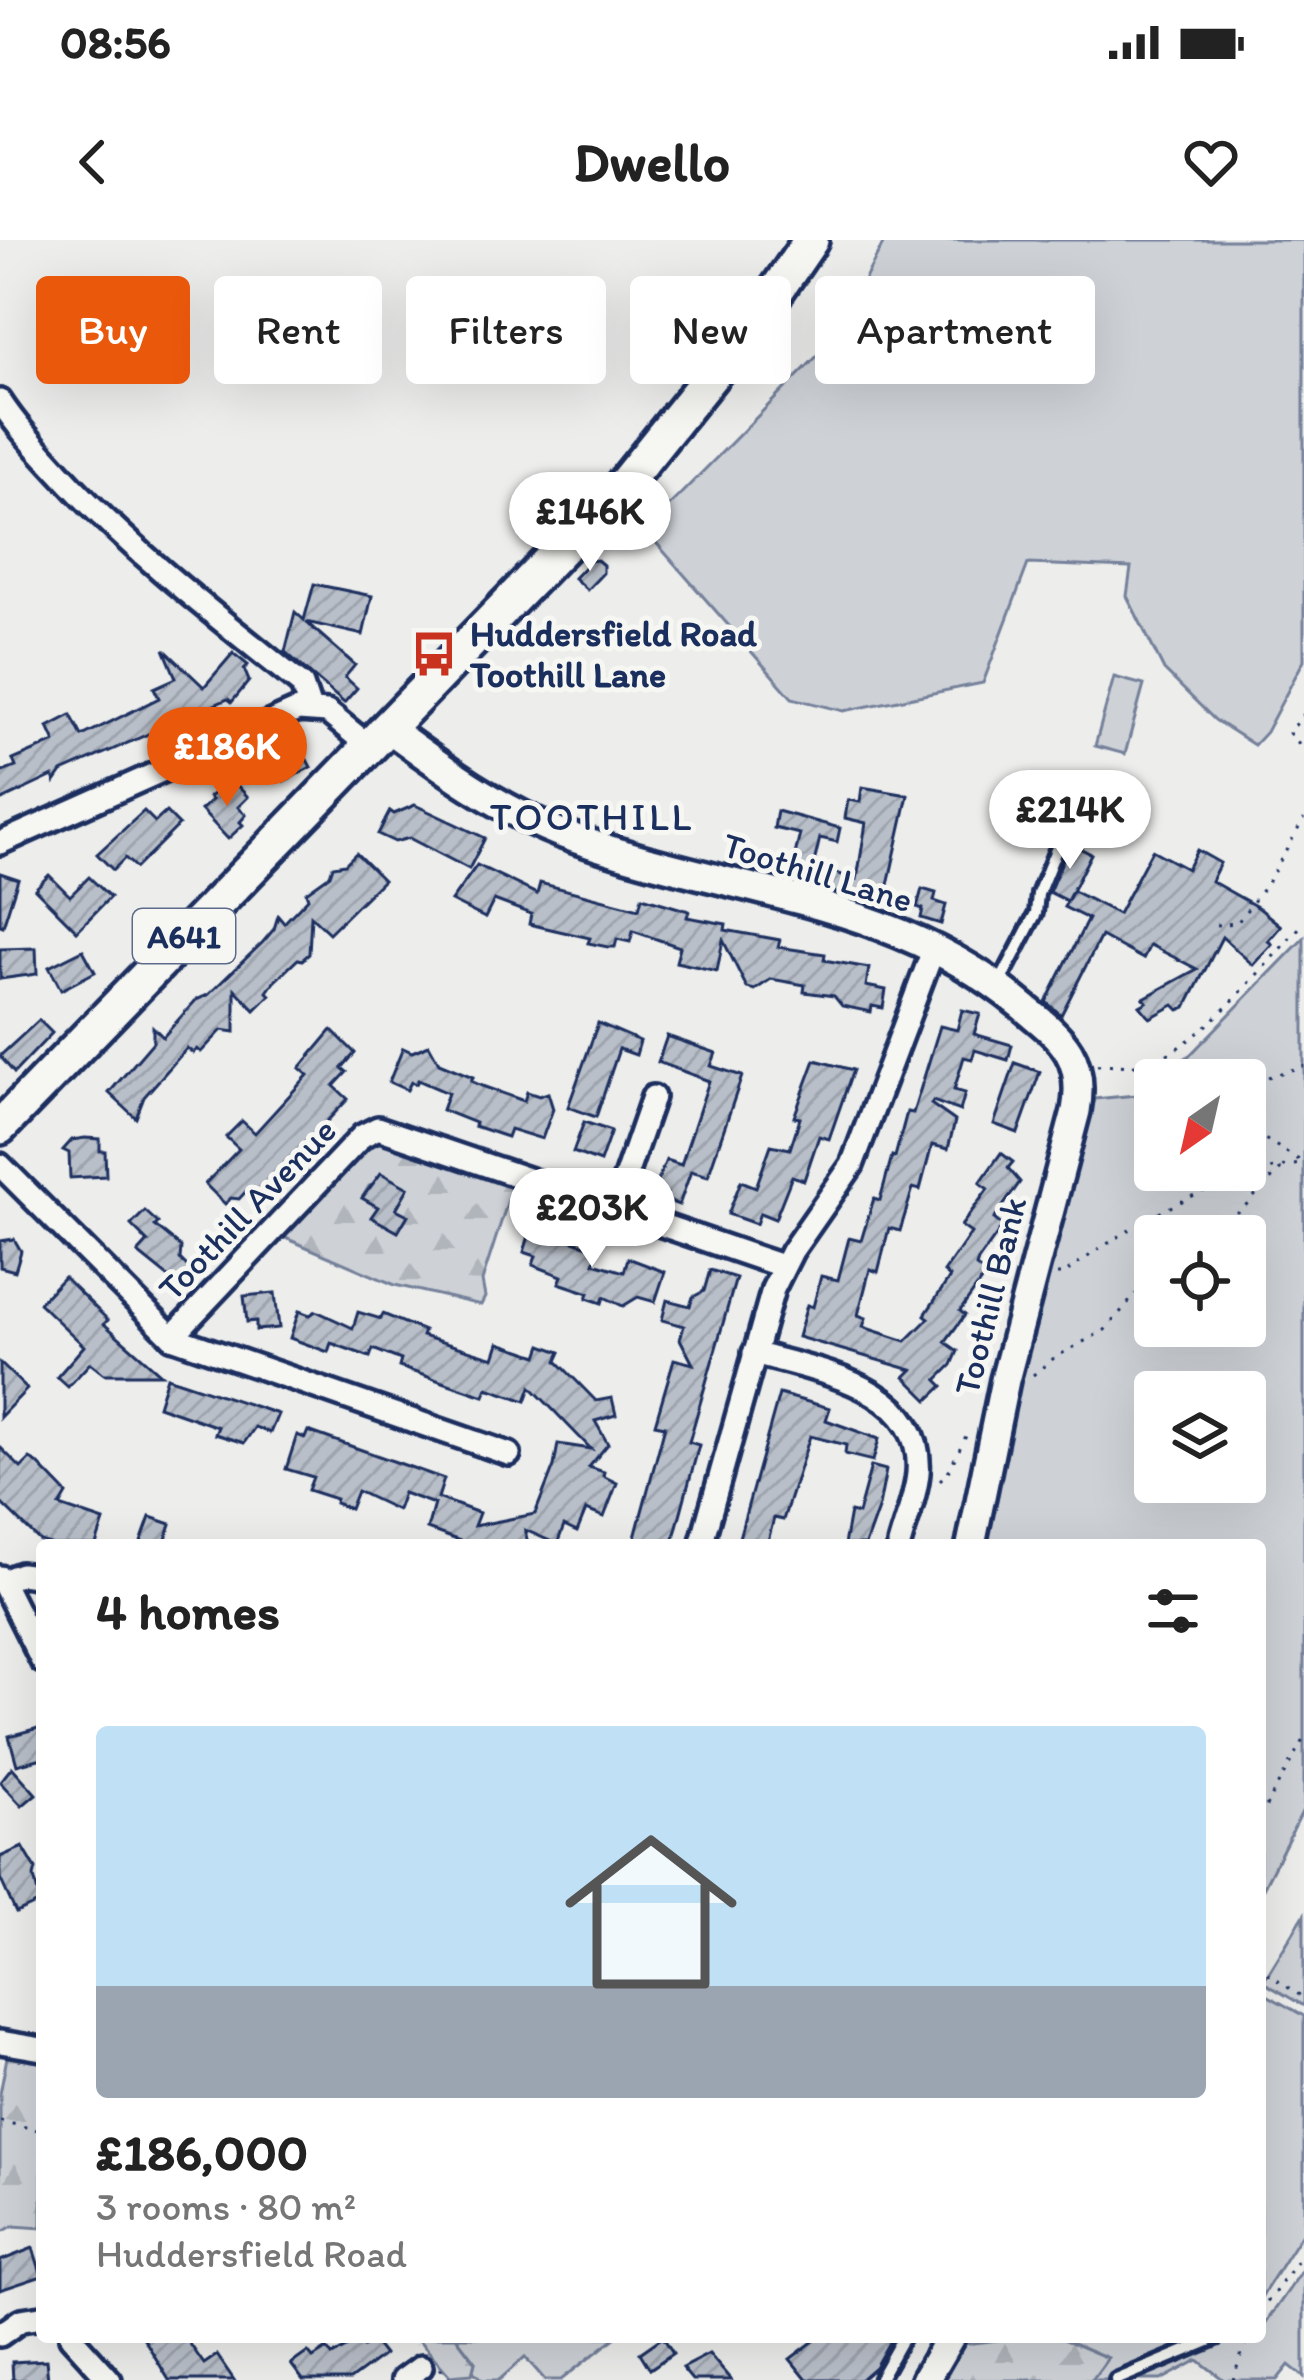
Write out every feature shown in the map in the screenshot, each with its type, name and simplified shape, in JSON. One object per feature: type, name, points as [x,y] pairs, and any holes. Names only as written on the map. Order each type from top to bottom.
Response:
[{"type":"main road","name":"A641","points":[[769,276],[789,240]]},
{"type":"main road","name":"A641","points":[[787,276],[811,240]]},
{"type":"main road","name":"A641","points":[[0,1127],[625,483],[706,384]]},
{"type":"street","points":[[0,401],[67,481],[151,564],[302,685],[310,709]]},
{"type":"street","points":[[0,843],[285,715],[310,709],[327,712],[379,738]]},
{"type":"street","name":"Toothill Lane","points":[[379,738],[559,832],[850,913],[934,948],[998,986],[1057,1036],[1078,1066]]},
{"type":"street","points":[[703,1539],[782,1266],[852,1165],[934,948]]},
{"type":"street","name":"Toothill Bank","points":[[972,1539],[1031,1270],[1072,1132],[1079,1095],[1078,1066]]},
{"type":"street","points":[[615,1207],[653,1097]]},
{"type":"street","name":"Toothill Avenue","points":[[172,1337],[373,1129],[387,1128],[782,1266]]},
{"type":"street","points":[[0,1165],[172,1337],[509,1454]]},
{"type":"street","points":[[754,1353],[858,1385],[892,1407],[912,1439],[917,1458],[901,1539]]},
{"type":"street","points":[[36,1575],[1,1579],[36,1649]]},
{"type":"street","points":[[0,2042],[36,2048]]},
{"type":"street","points":[[0,2335],[21,2320],[36,2318]]},
{"type":"street","points":[[76,2343],[110,2380]]},
{"type":"street","points":[[926,2380],[947,2343]]},
{"type":"lane","points":[[998,986],[1036,913],[1038,894],[1058,845]]},
{"type":"lane","points":[[879,2380],[900,2343]]},
{"type":"lane","points":[[1116,2380],[1205,2343]]},
{"type":"path","points":[[1304,714],[1289,734],[1304,748]]},
{"type":"path","points":[[1216,925],[1237,923],[1304,819]]},
{"type":"path","points":[[1155,1059],[1191,1038],[1304,923]]},
{"type":"path","points":[[1078,1066],[1134,1066]]},
{"type":"path","points":[[1266,1078],[1304,1066]]},
{"type":"path","points":[[1266,1140],[1304,1163]]},
{"type":"path","points":[[1031,1270],[1064,1274],[1089,1255],[1226,1182],[1304,1163]]},
{"type":"path","points":[[1231,1215],[1286,1165]]},
{"type":"path","points":[[1005,1380],[1032,1376],[1105,1330],[1134,1296]]},
{"type":"path","points":[[913,1496],[945,1476],[971,1427]]},
{"type":"path","points":[[1266,1805],[1304,1738]]},
{"type":"path","points":[[1266,1972],[1304,1998]]},
{"type":"path","points":[[0,2121],[36,2130]]},
{"type":"path","points":[[1266,2304],[1304,2253]]},
{"type":"path","points":[[1233,2380],[1244,2343]]},
{"type":"green space","points":[[885,240],[1304,240],[1304,660],[1266,732],[1254,745],[1215,720],[1164,670],[1127,596],[1131,568],[1028,564],[983,683],[844,711],[792,698],[645,530],[815,358],[815,384],[1095,384],[1095,276],[866,276]]},
{"type":"green space","points":[[1114,677],[1144,685],[1125,754],[1095,746]]},
{"type":"green space","points":[[1304,938],[1304,1808],[1266,1882],[1266,1539],[981,1539],[1021,1364],[1095,1099],[1134,1095],[1134,1191],[1266,1191],[1266,1059],[1184,1059]]},
{"type":"green space","points":[[383,1140],[513,1185],[482,1281],[485,1297],[481,1305],[395,1285],[283,1237],[367,1150]],"holes":[[[369,1186],[408,1188],[396,1209],[407,1215],[398,1232],[372,1217],[378,1207],[362,1198]]]},
{"type":"green space","points":[[1304,1915],[1304,2006],[1266,1984]]},
{"type":"green space","points":[[1266,1994],[1304,2016],[1304,2230],[1266,2290]]},
{"type":"green space","points":[[7,2057],[36,2061],[36,2228],[13,2226],[0,2233],[0,2094]]},
{"type":"green space","points":[[1304,2268],[1304,2377],[1289,2365],[1277,2380],[1224,2380],[1198,2360],[1161,2380],[1092,2380],[1107,2358],[1073,2343],[1266,2343],[1266,2322]]},
{"type":"green space","points":[[421,2343],[461,2343],[475,2362],[472,2374],[450,2376]]},
{"type":"green space","points":[[461,2343],[608,2343],[561,2380],[545,2380],[525,2357],[499,2380],[482,2380],[473,2371],[475,2362]]},
{"type":"green space","points":[[1073,2343],[1108,2358],[1092,2380],[944,2380],[964,2344]]},
{"type":"building","points":[[597,560],[603,573],[587,590],[574,578]]},
{"type":"building","points":[[314,584],[372,596],[363,635],[306,622],[355,665],[345,677],[357,688],[344,703],[285,652],[295,612],[304,620]]},
{"type":"building","points":[[164,649],[204,687],[233,653],[248,665],[244,669],[249,681],[232,702],[228,699],[62,772],[55,782],[53,776],[0,801],[0,773],[16,767],[13,760],[55,742],[48,727],[71,715],[82,736],[159,698],[154,688],[176,678]]},
{"type":"building","points":[[295,737],[311,767],[284,781],[277,769],[263,768],[254,751]]},
{"type":"building","points":[[232,780],[248,797],[238,807],[246,815],[240,822],[243,825],[228,839],[201,810],[212,800],[209,797]]},
{"type":"building","points":[[862,787],[908,795],[883,907],[789,879],[800,834],[774,828],[777,811],[840,828],[837,842],[820,838],[813,867],[857,879],[866,823],[845,818],[848,800],[860,802]]},
{"type":"building","points":[[415,805],[485,838],[469,869],[409,838],[395,842],[378,834],[390,811],[394,814]]},
{"type":"building","points":[[144,811],[155,822],[166,812],[179,825],[136,868],[125,858],[113,870],[97,854]]},
{"type":"building","points":[[1070,843],[1091,854],[1067,901],[1049,892]]},
{"type":"building","points":[[1152,850],[1187,869],[1197,850],[1220,863],[1211,881],[1281,926],[1268,941],[1272,944],[1253,965],[1222,937],[1186,1007],[1179,1010],[1174,1005],[1150,1018],[1140,1006],[1147,1002],[1144,998],[1197,969],[1150,945],[1143,959],[1101,936],[1061,1015],[1046,1002],[1088,919],[1064,907],[1073,891],[1118,914]]},
{"type":"building","points":[[356,853],[383,880],[329,933],[311,916],[309,954],[274,982],[267,992],[270,995],[255,1010],[235,989],[235,1032],[222,1030],[201,1052],[187,1048],[144,1097],[136,1118],[109,1093],[153,1042],[153,1027],[163,1037],[196,1000],[208,995],[263,942],[278,916],[284,923],[308,898],[306,892],[330,875],[333,866],[345,864]]},
{"type":"building","points":[[477,865],[537,894],[540,883],[639,909],[642,897],[689,911],[687,917],[726,924],[725,930],[780,940],[778,947],[825,954],[824,960],[869,968],[866,986],[886,990],[883,1008],[872,1006],[871,1012],[842,1006],[834,996],[804,992],[805,985],[771,979],[755,990],[747,988],[723,940],[717,971],[676,962],[680,947],[633,931],[630,942],[617,939],[615,947],[588,943],[590,938],[529,924],[531,914],[494,900],[485,918],[451,901]]},
{"type":"building","points":[[0,873],[18,879],[3,926],[0,925]]},
{"type":"building","points":[[49,875],[70,896],[89,877],[110,897],[77,931],[35,889]]},
{"type":"building","points":[[922,889],[936,893],[934,901],[946,905],[941,924],[921,918],[923,909],[917,907]]},
{"type":"building","points":[[36,948],[37,974],[0,979],[0,949]]},
{"type":"building","points":[[83,950],[95,972],[61,990],[49,967]]},
{"type":"building","points":[[962,1010],[980,1014],[974,1034],[1012,1045],[1008,1060],[975,1050],[972,1059],[964,1057],[954,1090],[965,1093],[960,1111],[931,1104],[955,1121],[948,1149],[932,1145],[920,1190],[913,1188],[900,1231],[889,1228],[878,1272],[870,1269],[858,1315],[866,1318],[863,1327],[906,1341],[929,1318],[925,1315],[950,1277],[944,1272],[971,1233],[961,1226],[988,1189],[980,1183],[1001,1153],[1013,1162],[1008,1168],[1020,1182],[994,1219],[1003,1226],[976,1267],[986,1274],[945,1342],[958,1351],[937,1380],[943,1386],[928,1400],[905,1377],[912,1370],[798,1337],[821,1276],[838,1280],[849,1238],[861,1241],[874,1198],[880,1200],[907,1112],[913,1113],[940,1026],[957,1030]]},
{"type":"building","points":[[39,1020],[52,1033],[14,1073],[0,1056]]},
{"type":"building","points":[[598,1023],[640,1041],[636,1055],[619,1049],[596,1117],[568,1107]]},
{"type":"building","points":[[332,1030],[355,1053],[334,1086],[348,1099],[258,1194],[250,1187],[239,1199],[231,1198],[225,1204],[205,1184],[239,1149],[226,1137],[242,1121],[255,1133],[308,1075],[300,1068]]},
{"type":"building","points":[[667,1036],[716,1053],[711,1066],[742,1076],[708,1176],[691,1171],[679,1205],[654,1190],[666,1160],[681,1165],[709,1081],[658,1062]]},
{"type":"building","points":[[429,1045],[439,1063],[473,1077],[471,1081],[482,1086],[524,1101],[527,1092],[548,1093],[553,1109],[542,1139],[510,1129],[507,1137],[474,1126],[442,1110],[448,1093],[418,1080],[407,1090],[389,1082],[403,1048],[412,1052]]},
{"type":"building","points":[[815,1060],[853,1070],[829,1139],[819,1136],[804,1180],[792,1176],[775,1219],[760,1213],[756,1224],[728,1214],[741,1181],[756,1187],[771,1145],[790,1149],[800,1118],[794,1117]]},
{"type":"building","points":[[1015,1063],[1040,1072],[1018,1133],[994,1124]]},
{"type":"building","points":[[584,1122],[611,1131],[600,1162],[573,1152]]},
{"type":"building","points":[[100,1139],[106,1176],[70,1178],[69,1153],[63,1150],[72,1140]]},
{"type":"building","points":[[381,1173],[408,1188],[396,1209],[408,1215],[398,1232],[371,1217],[378,1207],[362,1198]]},
{"type":"building","points":[[145,1211],[181,1247],[180,1259],[197,1276],[184,1290],[138,1253],[148,1242],[131,1225]]},
{"type":"building","points":[[532,1226],[599,1250],[594,1263],[624,1272],[628,1258],[665,1272],[655,1302],[638,1297],[623,1306],[604,1297],[602,1303],[559,1283],[562,1276],[533,1265],[536,1256],[524,1252]]},
{"type":"building","points":[[14,1239],[21,1251],[15,1271],[0,1267],[0,1241]]},
{"type":"building","points":[[710,1270],[736,1278],[689,1442],[699,1445],[674,1539],[635,1539],[665,1426],[655,1424],[674,1359],[693,1364],[680,1339],[684,1326],[662,1320],[667,1300],[690,1306],[693,1297],[704,1291]]},
{"type":"building","points":[[64,1277],[108,1320],[104,1324],[161,1374],[104,1374],[90,1363],[68,1387],[57,1377],[84,1346],[39,1303]]},
{"type":"building","points":[[275,1293],[279,1328],[256,1330],[256,1321],[247,1322],[244,1296]]},
{"type":"building","points":[[299,1311],[310,1315],[316,1311],[353,1328],[358,1312],[381,1319],[383,1314],[424,1331],[422,1336],[494,1358],[499,1343],[538,1356],[542,1345],[561,1352],[557,1361],[596,1401],[612,1398],[616,1415],[595,1421],[608,1444],[589,1467],[617,1483],[604,1517],[586,1510],[577,1532],[564,1526],[559,1539],[525,1530],[527,1539],[454,1539],[427,1529],[434,1504],[403,1493],[397,1510],[357,1491],[350,1509],[308,1490],[313,1477],[286,1469],[297,1435],[305,1438],[308,1431],[444,1479],[438,1498],[479,1513],[474,1526],[535,1514],[558,1444],[591,1449],[531,1387],[526,1401],[487,1388],[484,1396],[399,1367],[401,1360],[373,1349],[370,1357],[331,1343],[328,1352],[290,1338]]},
{"type":"building","points":[[0,1363],[27,1389],[0,1417]]},
{"type":"building","points":[[167,1377],[278,1414],[270,1433],[255,1427],[244,1443],[215,1434],[218,1427],[158,1406]]},
{"type":"building","points":[[779,1394],[830,1408],[826,1420],[879,1439],[873,1461],[845,1454],[846,1445],[810,1436],[783,1520],[774,1518],[769,1539],[739,1539]]},
{"type":"building","points":[[0,1447],[21,1468],[30,1459],[37,1463],[67,1494],[60,1506],[104,1521],[98,1539],[38,1539],[0,1502]]},
{"type":"building","points":[[871,1466],[886,1470],[867,1539],[845,1539],[850,1512],[858,1514]]},
{"type":"building","points":[[150,1517],[171,1524],[166,1539],[142,1539]]},
{"type":"building","points":[[36,1729],[36,1760],[17,1765],[9,1736]]},
{"type":"building","points":[[12,1767],[36,1794],[22,1806],[0,1782]]},
{"type":"building","points":[[23,1847],[36,1869],[36,1904],[16,1913],[0,1878],[0,1857]]},
{"type":"building","points":[[33,2248],[36,2278],[0,2290],[0,2261]]},
{"type":"building","points":[[147,2343],[189,2343],[204,2364],[217,2355],[234,2380],[169,2380]]},
{"type":"building","points":[[355,2343],[363,2347],[375,2343],[384,2355],[350,2380],[303,2380],[291,2364],[308,2352],[313,2358],[327,2349],[332,2356]]},
{"type":"building","points":[[654,2343],[667,2343],[673,2353],[650,2369],[640,2353]]},
{"type":"building","points":[[811,2343],[889,2343],[875,2367],[860,2380],[807,2380],[790,2359]]},
{"type":"building","points":[[709,2354],[731,2380],[692,2380],[682,2368]]},
{"type":"building","points":[[46,2360],[48,2380],[13,2380],[12,2362]]},
{"type":"place","name":"Huddersfield Road Toothill Lane","points":[[434,654]]},
{"type":"district","name":"TOOTHILL","points":[[592,816]]}]
